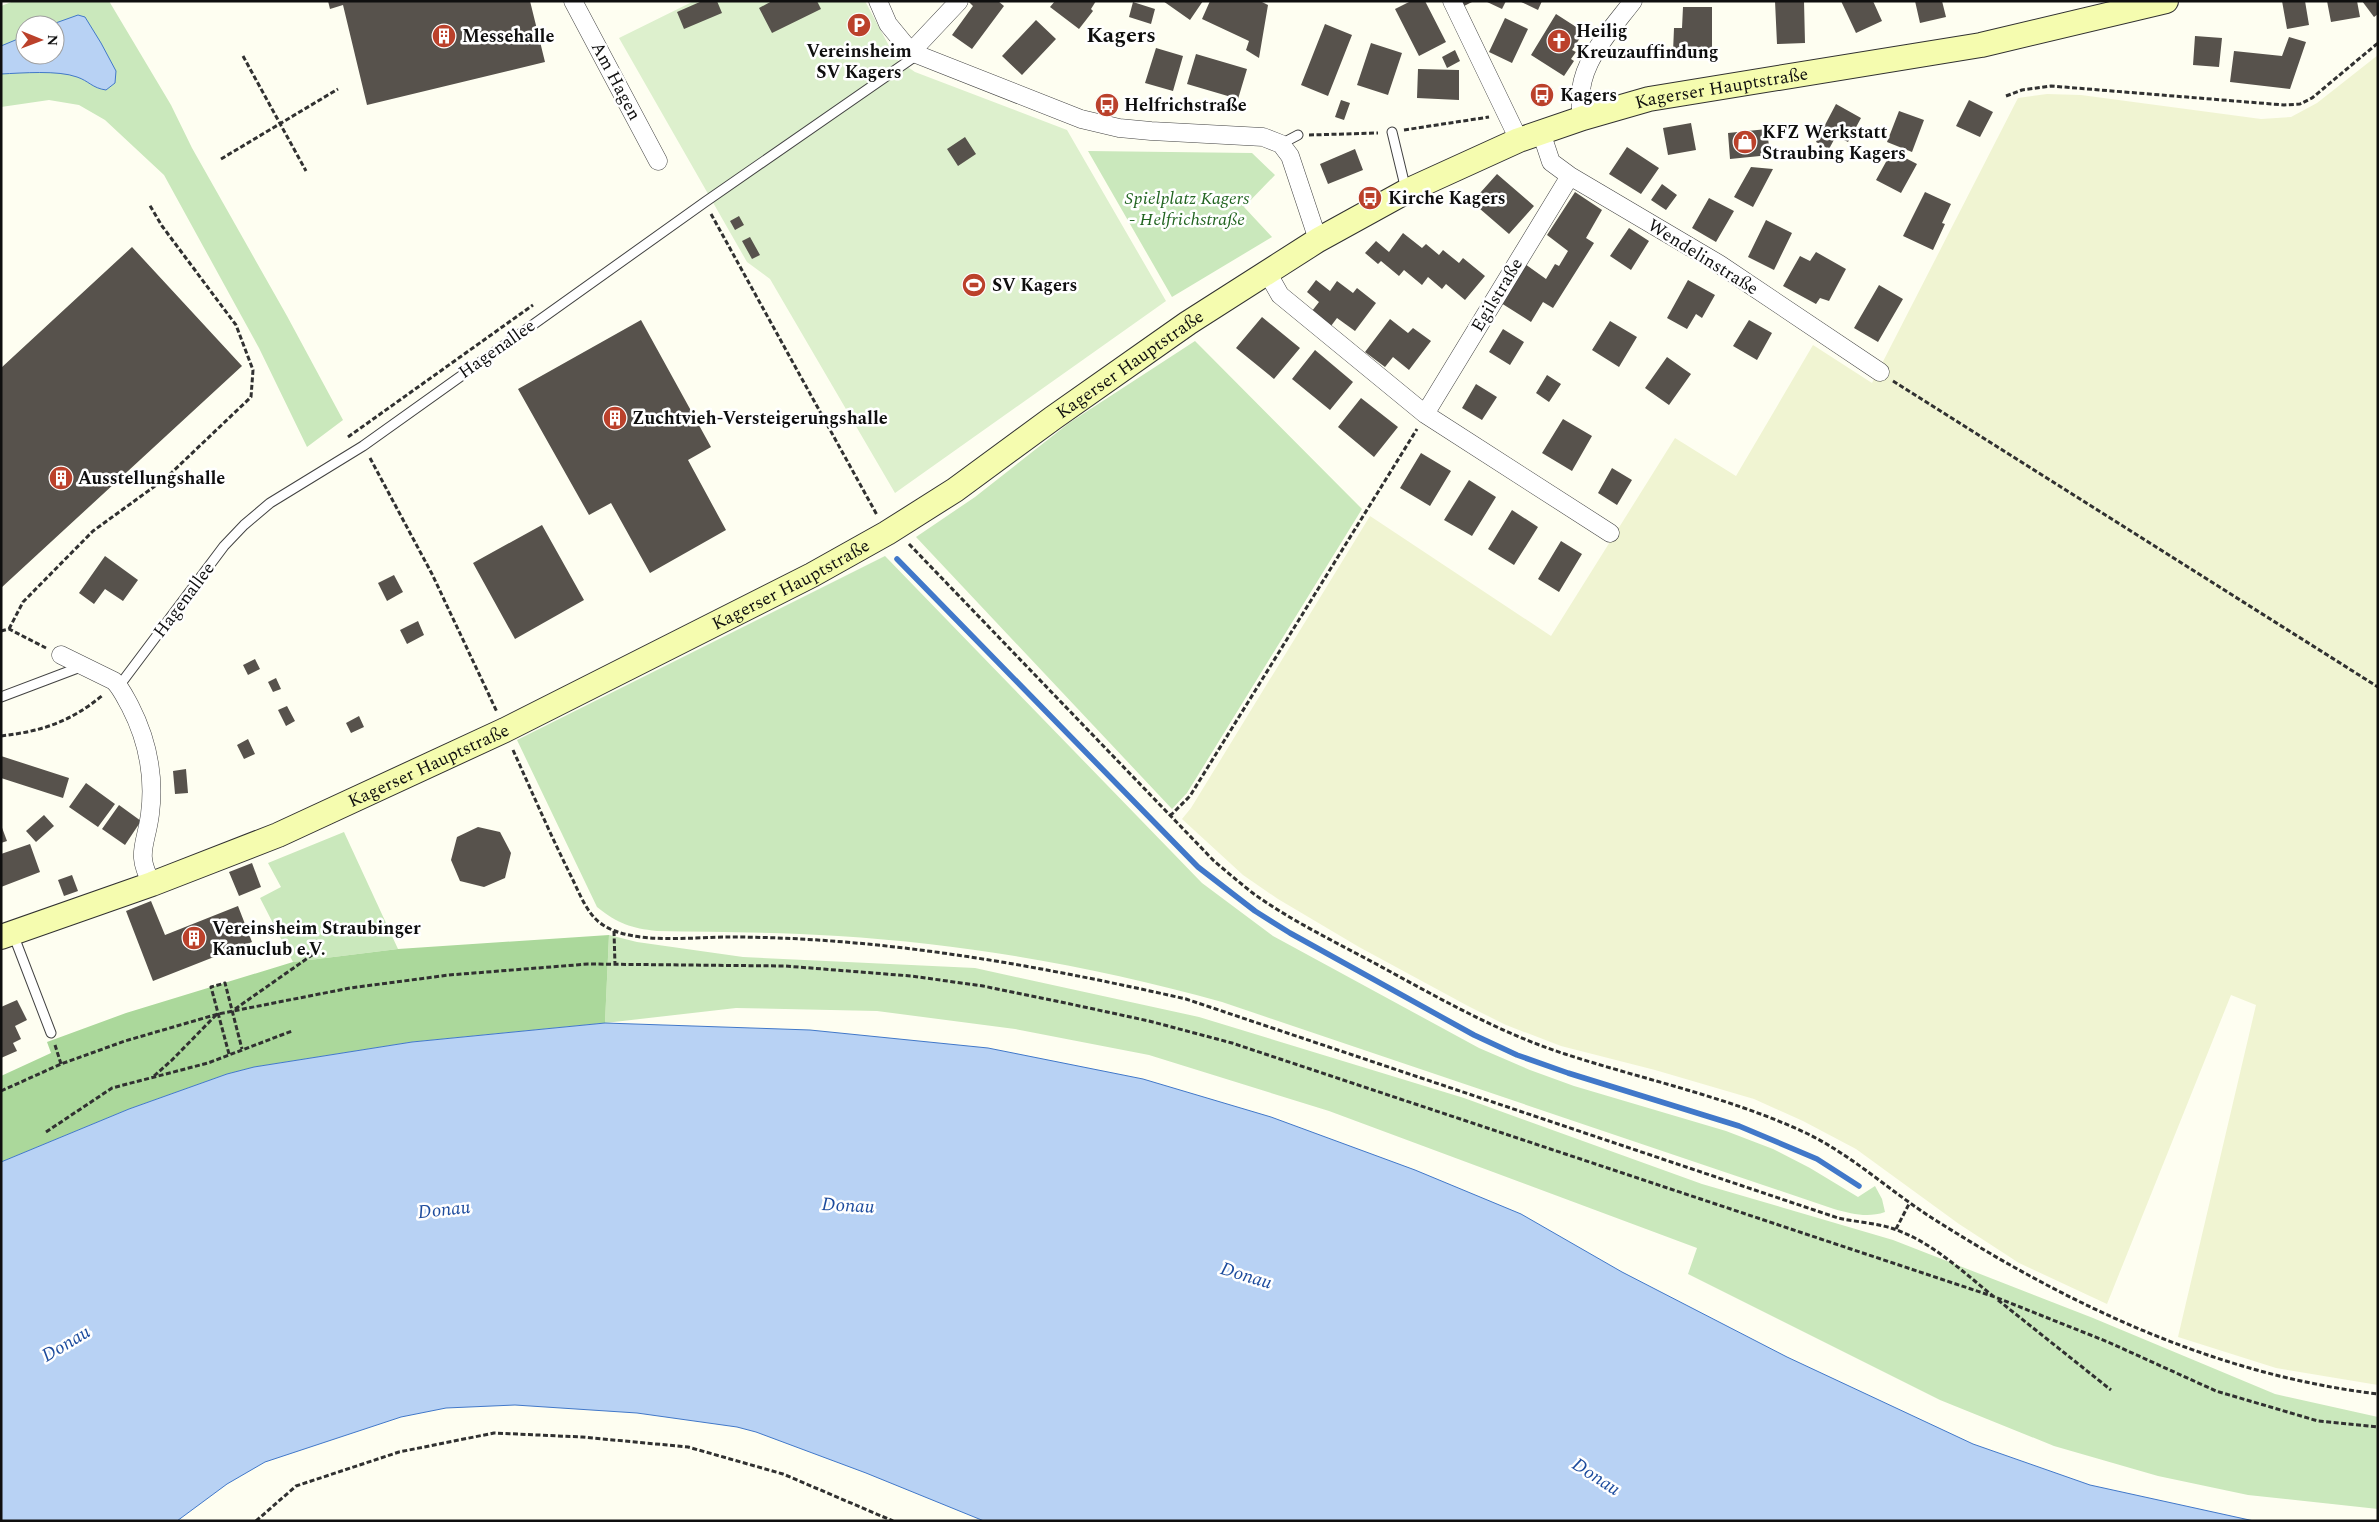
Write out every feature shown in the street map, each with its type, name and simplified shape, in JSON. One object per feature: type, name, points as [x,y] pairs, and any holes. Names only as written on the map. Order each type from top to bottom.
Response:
[{"type":"street","name":"Am Hagen","points":[[574,1],[658,161]]},
{"type":"street","points":[[878,1],[888,24],[914,53],[1081,119],[1119,128],[1263,137],[1280,144],[1290,156],[1318,240]]},
{"type":"street","name":"Hagenallee","points":[[914,53],[959,1]]},
{"type":"street","points":[[1452,1],[1519,140]]},
{"type":"street","points":[[1583,118],[1579,104],[1584,77],[1594,51],[1633,1]]},
{"type":"street","name":"Kagerser Hauptstraße","points":[[7,936],[152,884],[278,835],[505,730],[812,575],[892,530],[955,490],[1053,418],[1180,329],[1318,240],[1407,191],[1519,140],[1583,118],[1649,99],[1981,45],[2166,1]]},
{"type":"street","name":"Wendelinstraße","points":[[1541,132],[1551,162],[1570,176],[1719,264],[1880,372]]},
{"type":"street","name":"Egilstraße","points":[[1425,414],[1570,176]]},
{"type":"street","points":[[1267,272],[1280,295],[1425,414],[1610,533]]},
{"type":"street","points":[[61,655],[117,683],[140,726],[149,752],[153,780],[143,858],[143,867],[152,884]]},
{"type":"lane","name":"Hagenallee","points":[[117,683],[224,546],[244,525],[270,503],[363,446],[914,53]]},
{"type":"lane","points":[[1392,132],[1407,191]]},
{"type":"lane","points":[[1280,144],[1298,135]]},
{"type":"lane","points":[[1,697],[84,665]]},
{"type":"lane","points":[[7,936],[51,1033]]},
{"type":"path","points":[[2006,96],[2022,90],[2051,86],[2284,105],[2300,104],[2312,98],[2378,43]]},
{"type":"path","points":[[243,56],[306,171]]},
{"type":"path","points":[[221,159],[338,89]]},
{"type":"path","points":[[1298,135],[1392,132],[1506,114]]},
{"type":"path","points":[[705,202],[892,530],[912,548],[1214,861],[1254,894],[1296,920],[1465,1012],[1565,1054],[1722,1101],[1806,1133],[1845,1155],[1909,1204],[2003,1263],[2113,1319],[2185,1347],[2269,1374],[2331,1388],[2378,1394]]},
{"type":"path","points":[[10,630],[23,602],[93,531],[166,478],[251,397],[253,370],[236,325],[162,226],[149,204]]},
{"type":"path","points":[[1880,372],[2378,687]]},
{"type":"path","points":[[1170,816],[1190,796],[1425,414]]},
{"type":"path","points":[[356,431],[432,574],[470,651],[550,834],[588,910],[602,925],[640,937],[791,937],[973,958],[1086,976],[1186,999],[1838,1218],[1896,1230],[1918,1240],[1943,1256],[2111,1390]]},
{"type":"path","points":[[1,631],[10,630],[61,655]]},
{"type":"path","points":[[1,736],[31,732],[71,718],[117,683]]},
{"type":"path","points":[[614,930],[615,965]]},
{"type":"path","points":[[233,1011],[315,953]]},
{"type":"path","points":[[1,1091],[61,1064],[125,1041],[218,1014],[350,988],[449,975],[588,964],[785,966],[912,976],[983,986],[1150,1021],[1232,1043],[1995,1297],[2108,1342],[2216,1392],[2318,1420],[2378,1427]]},
{"type":"path","points":[[229,1054],[211,987],[225,984],[242,1049]]},
{"type":"path","points":[[153,1076],[172,1060],[218,1014]]},
{"type":"path","points":[[46,1132],[112,1088],[208,1063],[292,1031]]},
{"type":"path","points":[[51,1033],[61,1064]]},
{"type":"path","points":[[1896,1230],[1909,1204]]},
{"type":"path","points":[[256,1521],[296,1486],[399,1452],[494,1433],[582,1437],[688,1447],[783,1474],[893,1521]]},
{"type":"green space","points":[[14,1],[109,1],[171,105],[192,148],[287,316],[343,420],[307,447],[259,348],[164,175],[105,120],[79,105],[49,100],[1,107],[1,6]]},
{"type":"green space","points":[[694,1],[865,1],[896,59],[915,72],[1067,130],[1166,301],[895,493],[770,279],[747,262],[619,38]]},
{"type":"green space","points":[[2378,55],[2378,1385],[2276,1368],[2178,1337],[2256,1005],[2231,995],[2107,1304],[2019,1263],[1959,1224],[1856,1149],[1803,1121],[1754,1099],[1655,1070],[1561,1046],[1506,1025],[1468,1006],[1359,947],[1278,899],[1243,875],[1182,819],[1191,808],[1370,516],[1551,636],[1675,438],[1736,476],[1813,345],[1872,383],[2018,98],[2047,94],[2081,95],[2261,119],[2291,117],[2317,103]]},
{"type":"green space","name":"Spielplatz Kagers - Helfrichstraße","points":[[1088,151],[1252,153],[1275,175],[1244,207],[1272,237],[1172,297]]},
{"type":"green space","points":[[1195,341],[1362,509],[1187,793],[1172,809],[916,537],[975,497],[1069,423]]},
{"type":"green space","points":[[885,556],[1202,883],[1273,936],[1479,1048],[1530,1070],[1574,1086],[1726,1131],[1773,1149],[1810,1168],[1858,1197],[1875,1186],[1882,1199],[1885,1212],[1866,1215],[1834,1209],[1222,1002],[1175,989],[1031,959],[935,945],[838,936],[648,930],[632,927],[618,921],[597,907],[517,740]]},
{"type":"green space","points":[[344,832],[398,949],[293,962],[260,898],[281,887],[268,863]]},
{"type":"green space","points":[[609,935],[637,942],[743,957],[975,968],[1199,1017],[1464,1098],[1702,1184],[1893,1240],[2093,1318],[2275,1394],[2378,1417],[2378,1509],[2248,1495],[2158,1476],[2054,1446],[1940,1400],[1688,1274],[1697,1248],[1329,1111],[1149,1055],[1015,1029],[877,1011],[736,1008],[605,1023]]},
{"type":"green space","points":[[609,935],[605,1023],[412,1042],[254,1067],[227,1074],[129,1109],[1,1162],[1,1076],[51,1053],[47,1042],[126,1013],[293,962],[398,949]]},
{"type":"water","points":[[78,15],[85,17],[116,71],[115,83],[106,90],[97,88],[81,79],[60,73],[1,74],[1,46],[15,40],[15,65],[65,65],[65,20]]},
{"type":"water","name":"Donau","points":[[605,1023],[810,1030],[988,1048],[1143,1079],[1271,1117],[1415,1170],[1521,1214],[1622,1272],[1787,1357],[1973,1444],[2090,1485],[2254,1521],[984,1521],[866,1473],[756,1432],[737,1427],[637,1413],[515,1405],[446,1408],[401,1417],[265,1462],[227,1484],[177,1521],[1,1521],[1,1162],[129,1109],[227,1074],[254,1067],[412,1042]]},
{"type":"building","name":"Messehalle","points":[[328,1],[530,1],[545,62],[367,105],[343,5],[330,9]]},
{"type":"building","points":[[702,1],[717,1],[722,13],[684,29],[677,12]]},
{"type":"building","name":"Vereinsheim SV Kagers","points":[[772,1],[817,1],[821,9],[772,33],[759,8]]},
{"type":"building","points":[[968,1],[998,1],[1004,6],[972,49],[952,35],[973,6]]},
{"type":"building","points":[[1055,1],[1096,1],[1091,9],[1093,11],[1079,29],[1050,7]]},
{"type":"building","points":[[1163,1],[1203,1],[1190,20]]},
{"type":"building","points":[[1210,1],[1260,1],[1268,5],[1259,58],[1246,50],[1249,41],[1202,19]]},
{"type":"building","points":[[1411,1],[1425,1],[1446,42],[1419,56],[1395,9]]},
{"type":"building","points":[[1462,1],[1474,1],[1464,6]]},
{"type":"building","points":[[1485,1],[1506,1],[1502,9]]},
{"type":"building","points":[[1519,1],[1542,1],[1538,10]]},
{"type":"building","points":[[1775,1],[1804,1],[1805,43],[1777,44]]},
{"type":"building","points":[[1841,1],[1873,1],[1882,21],[1856,33]]},
{"type":"building","points":[[1915,1],[1942,1],[1946,17],[1920,23]]},
{"type":"building","points":[[2282,1],[2305,1],[2309,25],[2287,29]]},
{"type":"building","points":[[2327,1],[2357,1],[2360,17],[2331,22]]},
{"type":"building","points":[[2362,1],[2378,1],[2378,14],[2374,17]]},
{"type":"building","points":[[1133,2],[1155,9],[1151,24],[1129,17]]},
{"type":"building","points":[[1683,7],[1712,7],[1712,52],[1673,52],[1674,28],[1682,28]]},
{"type":"building","name":"Heilig Kreuzauffindung","points":[[1556,14],[1584,32],[1572,50],[1576,52],[1571,59],[1574,61],[1564,76],[1531,55]]},
{"type":"building","points":[[1505,18],[1528,29],[1512,63],[1489,52]]},
{"type":"building","points":[[1036,20],[1056,39],[1022,75],[1002,56]]},
{"type":"building","points":[[1325,24],[1352,35],[1328,96],[1301,85]]},
{"type":"building","points":[[2195,36],[2222,38],[2219,67],[2193,65]]},
{"type":"building","points":[[2289,37],[2306,42],[2290,89],[2230,82],[2234,51],[2282,56]]},
{"type":"building","points":[[1371,43],[1402,53],[1388,95],[1357,85]]},
{"type":"building","points":[[1156,48],[1183,56],[1173,91],[1145,83]]},
{"type":"building","points":[[1455,50],[1460,61],[1447,68],[1442,57]]},
{"type":"building","points":[[1196,54],[1247,69],[1238,99],[1187,84]]},
{"type":"building","points":[[1418,69],[1459,70],[1459,100],[1417,98]]},
{"type":"building","points":[[1341,100],[1350,103],[1344,120],[1335,117]]},
{"type":"building","points":[[1969,100],[1993,112],[1980,137],[1956,126]]},
{"type":"building","points":[[1836,104],[1861,118],[1848,142],[1836,136],[1829,149],[1816,142]]},
{"type":"building","points":[[1899,111],[1924,120],[1912,152],[1887,142]]},
{"type":"building","points":[[1691,123],[1696,150],[1668,155],[1663,128]]},
{"type":"building","points":[[1767,129],[1770,155],[1730,159],[1728,133]]},
{"type":"building","points":[[965,137],[976,154],[958,166],[947,149]]},
{"type":"building","points":[[1627,147],[1659,168],[1641,194],[1609,174]]},
{"type":"building","points":[[1355,149],[1363,170],[1328,184],[1320,164]]},
{"type":"building","points":[[1892,151],[1917,164],[1901,193],[1876,180]]},
{"type":"building","points":[[1751,167],[1773,169],[1753,207],[1734,197]]},
{"type":"building","points":[[1497,174],[1534,206],[1509,234],[1472,202]]},
{"type":"building","points":[[1662,184],[1677,195],[1666,210],[1651,200]]},
{"type":"building","points":[[1575,192],[1602,210],[1586,238],[1594,243],[1553,308],[1543,302],[1531,322],[1501,303],[1525,264],[1546,279],[1555,264],[1559,266],[1568,251],[1547,235]]},
{"type":"building","points":[[1925,192],[1951,204],[1942,223],[1945,224],[1933,250],[1903,236]]},
{"type":"building","points":[[1709,198],[1734,211],[1716,242],[1692,228]]},
{"type":"building","points":[[739,216],[744,225],[735,230],[730,221]]},
{"type":"building","points":[[1766,220],[1792,233],[1774,270],[1748,257]]},
{"type":"building","points":[[1629,228],[1649,241],[1631,270],[1610,256]]},
{"type":"building","points":[[1403,233],[1422,248],[1426,244],[1439,255],[1443,250],[1459,263],[1463,258],[1485,276],[1465,300],[1446,284],[1442,289],[1428,277],[1422,285],[1404,270],[1399,276],[1381,261],[1378,264],[1365,253],[1376,241],[1389,252]]},
{"type":"building","points":[[750,237],[760,255],[752,259],[742,241]]},
{"type":"building","name":"Ausstellungshalle","points":[[132,247],[242,366],[1,588],[1,368]]},
{"type":"building","points":[[1816,252],[1846,269],[1829,301],[1820,298],[1816,304],[1783,286],[1800,256],[1810,261]]},
{"type":"building","points":[[1316,280],[1330,291],[1337,281],[1353,293],[1357,288],[1376,303],[1355,331],[1337,318],[1331,326],[1312,311],[1319,302],[1307,292]]},
{"type":"building","points":[[1688,280],[1715,295],[1702,318],[1696,314],[1687,329],[1667,318]]},
{"type":"building","points":[[1879,285],[1903,299],[1878,342],[1854,328]]},
{"type":"building","points":[[1262,317],[1300,348],[1274,379],[1236,348]]},
{"type":"building","points":[[1390,319],[1408,333],[1413,328],[1431,341],[1409,370],[1393,357],[1385,367],[1365,352]]},
{"type":"building","name":"Zuchtvieh-Versteigerungshalle","points":[[641,320],[711,447],[688,460],[726,530],[650,573],[611,503],[589,515],[518,389]]},
{"type":"building","points":[[1749,320],[1772,333],[1757,360],[1733,346]]},
{"type":"building","points":[[1610,321],[1637,337],[1619,367],[1592,350]]},
{"type":"building","points":[[1503,329],[1524,342],[1510,365],[1489,352]]},
{"type":"building","points":[[1315,350],[1353,382],[1330,410],[1292,379]]},
{"type":"building","points":[[1667,357],[1691,374],[1669,405],[1645,388]]},
{"type":"building","points":[[1547,375],[1561,384],[1549,402],[1536,393]]},
{"type":"building","points":[[1476,384],[1497,397],[1482,420],[1462,408]]},
{"type":"building","points":[[1361,398],[1398,427],[1374,457],[1338,427]]},
{"type":"building","points":[[1563,419],[1592,436],[1572,471],[1542,453]]},
{"type":"building","points":[[1421,453],[1451,471],[1430,506],[1400,488]]},
{"type":"building","points":[[1612,468],[1632,480],[1617,505],[1598,493]]},
{"type":"building","points":[[1469,480],[1496,497],[1472,536],[1444,520]]},
{"type":"building","points":[[1512,510],[1538,527],[1514,565],[1488,549]]},
{"type":"building","points":[[542,525],[584,600],[515,639],[473,563]]},
{"type":"building","points":[[1561,541],[1582,554],[1559,592],[1538,579]]},
{"type":"building","points":[[105,556],[138,580],[123,601],[105,589],[94,604],[79,593]]},
{"type":"building","points":[[394,575],[403,592],[387,601],[378,583]]},
{"type":"building","points":[[418,621],[424,635],[407,644],[400,630]]},
{"type":"building","points":[[255,659],[260,669],[248,675],[243,665]]},
{"type":"building","points":[[276,678],[281,689],[273,692],[268,682]]},
{"type":"building","points":[[287,706],[295,721],[286,726],[278,710]]},
{"type":"building","points":[[359,716],[364,727],[351,733],[346,723]]},
{"type":"building","points":[[248,739],[255,754],[244,759],[237,745]]},
{"type":"building","points":[[1,756],[69,778],[63,798],[1,778]]},
{"type":"building","points":[[186,769],[188,793],[175,794],[173,771]]},
{"type":"building","points":[[86,783],[115,804],[98,827],[69,807]]},
{"type":"building","points":[[119,805],[141,821],[125,845],[102,829]]},
{"type":"building","points":[[44,815],[54,826],[36,842],[26,831]]},
{"type":"building","points":[[1,825],[7,841],[1,843]]},
{"type":"building","points":[[478,827],[500,832],[511,853],[505,878],[484,887],[460,881],[451,860],[457,837]]},
{"type":"building","points":[[30,844],[40,872],[1,887],[1,854]]},
{"type":"building","points":[[252,863],[261,887],[239,896],[229,872]]},
{"type":"building","points":[[72,875],[78,891],[64,896],[58,880]]},
{"type":"building","name":"Vereinsheim Straubinger Kanuclub e.V.","points":[[151,901],[165,935],[238,906],[252,942],[153,981],[126,911]]},
{"type":"building","points":[[17,1000],[27,1020],[15,1026],[21,1039],[13,1043],[17,1051],[1,1058],[1,1007]]},
{"type":"waterway","points":[[897,559],[1198,867],[1255,911],[1290,933],[1474,1035],[1517,1055],[1568,1073],[1739,1126],[1817,1159],[1859,1186]]},
{"type":"place","name":"Vereinsheim SV Kagers","points":[[859,25]]},
{"type":"place","name":"Messehalle","points":[[444,36]]},
{"type":"place","name":"Heilig Kreuzauffindung","points":[[1559,41]]},
{"type":"place","name":"Kagers","points":[[1542,95]]},
{"type":"place","name":"Helfrichstraße","points":[[1107,105]]},
{"type":"place","name":"KFZ Werkstatt Straubing Kagers","points":[[1745,142]]},
{"type":"place","name":"Kirche Kagers","points":[[1370,198]]},
{"type":"place","name":"SV Kagers","points":[[974,285]]},
{"type":"place","name":"Zuchtvieh-Versteigerungshalle","points":[[615,418]]},
{"type":"place","name":"Ausstellungshalle","points":[[61,478]]},
{"type":"place","name":"Vereinsheim Straubinger Kanuclub e.V.","points":[[194,938]]},
{"type":"district","name":"Kagers","points":[[1121,35]]}]
